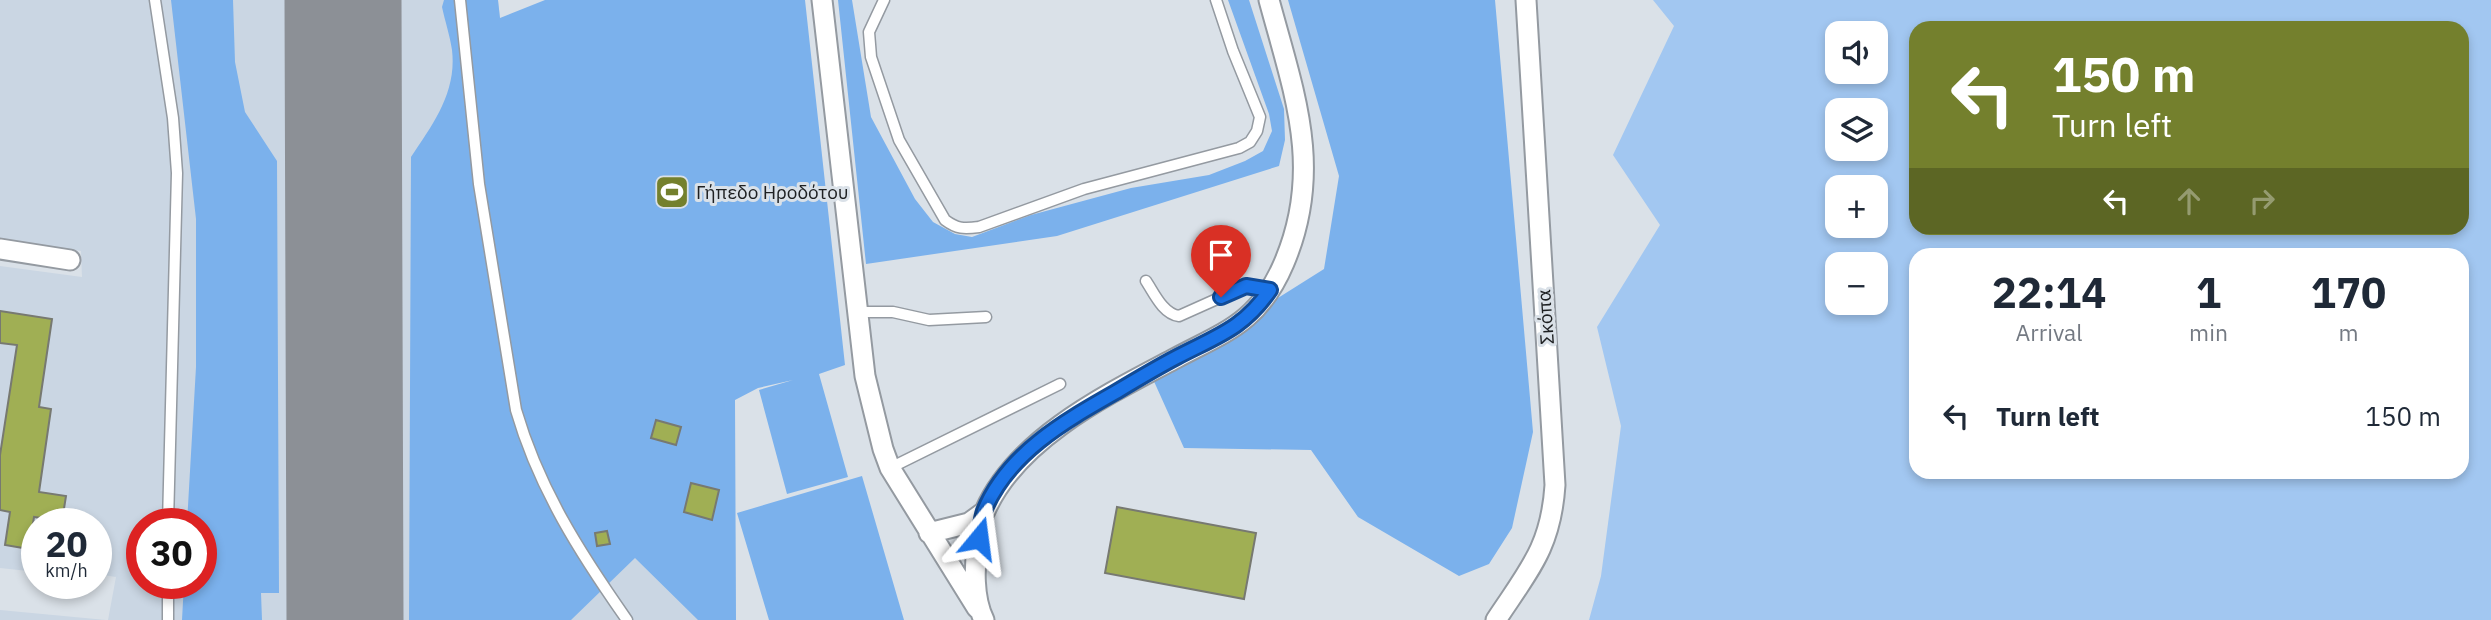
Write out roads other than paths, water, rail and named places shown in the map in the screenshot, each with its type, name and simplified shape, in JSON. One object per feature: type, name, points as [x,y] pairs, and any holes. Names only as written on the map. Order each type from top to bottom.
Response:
[{"type":"street","points":[[821,0],[865,376],[883,449],[890,468],[982,616]]},
{"type":"street","points":[[982,616],[974,563],[984,512],[1004,479],[1038,441],[1068,419],[1247,319],[1270,290],[1283,265],[1300,216],[1304,150],[1301,117],[1269,0]]},
{"type":"street","name":"Σκόπα","points":[[1496,620],[1534,563],[1547,538],[1552,520],[1555,485],[1526,0]]},
{"type":"street","points":[[0,249],[70,260]]},
{"type":"street","points":[[929,533],[969,523],[984,512]]},
{"type":"lane","points":[[155,0],[173,118],[177,173],[168,508]]},
{"type":"lane","points":[[460,0],[479,184],[516,410],[526,444],[547,494],[627,620]]},
{"type":"lane","points":[[884,0],[869,32],[871,57],[899,140],[945,220],[954,227],[964,229],[979,227],[1084,189],[1239,148],[1250,142],[1257,131],[1260,117],[1216,0]]},
{"type":"lane","points":[[1146,281],[1164,308],[1173,316],[1179,316],[1246,286],[1270,290]]},
{"type":"lane","points":[[859,312],[893,312],[929,320],[986,317]]},
{"type":"lane","points":[[890,468],[1060,384]]},
{"type":"lane","points":[[168,599],[168,620]]},
{"type":"place","name":"Γήπεδο Ηροδότου","points":[[672,192]]}]
